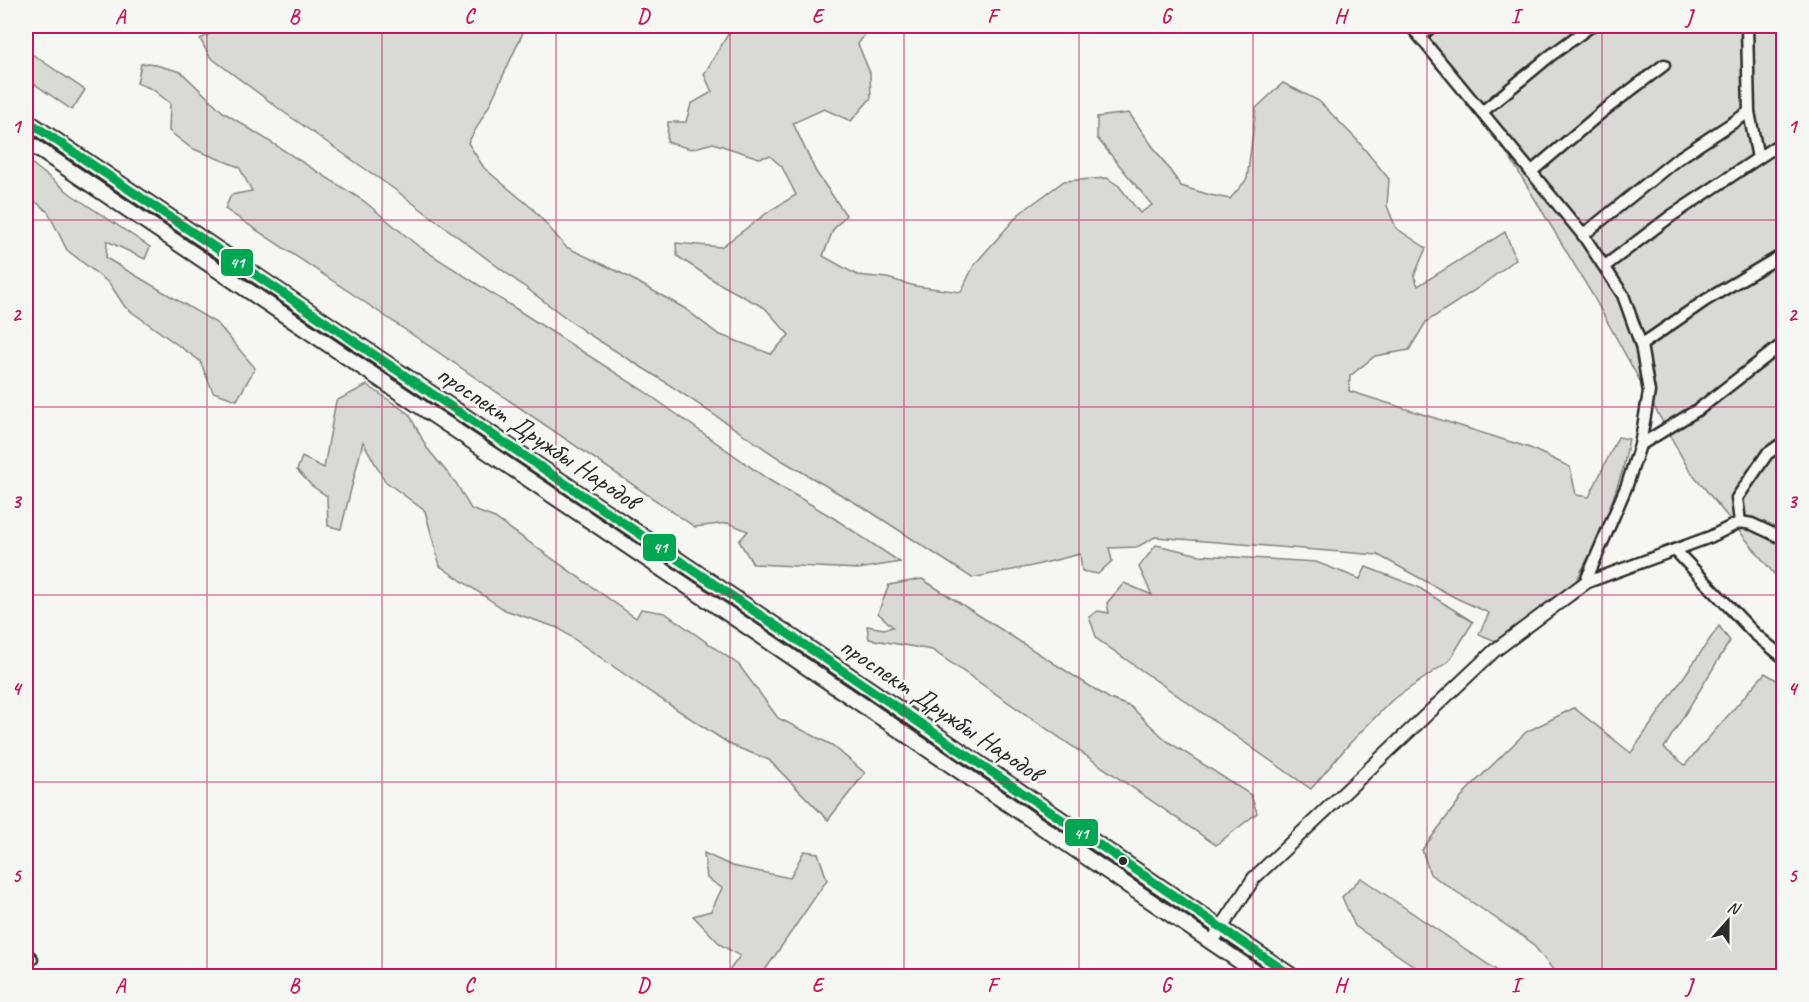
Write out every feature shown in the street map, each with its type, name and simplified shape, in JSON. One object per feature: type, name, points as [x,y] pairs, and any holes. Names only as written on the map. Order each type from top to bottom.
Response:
[{"type":"main road","name":"проспект Дружбы Народов","points":[[26,120],[1292,976]]},
{"type":"main road","name":"проспект Дружбы Народов","points":[[26,141],[1261,976]]},
{"type":"street","points":[[1411,26],[1583,235],[1623,295],[1641,345],[1649,392],[1640,445],[1627,485],[1585,584]]},
{"type":"street","points":[[1420,36],[1432,26]]},
{"type":"street","points":[[1482,112],[1550,56],[1591,26]]},
{"type":"street","points":[[1747,26],[1749,112],[1758,158]]},
{"type":"street","points":[[1531,172],[1602,112],[1664,65]]},
{"type":"street","points":[[1583,235],[1676,160],[1749,112]]},
{"type":"street","points":[[1605,266],[1671,216],[1784,141]]},
{"type":"street","points":[[1641,345],[1706,300],[1784,254]]},
{"type":"street","points":[[1640,445],[1699,409],[1784,343]]},
{"type":"street","points":[[1740,522],[1737,498],[1767,454],[1784,442]]},
{"type":"street","points":[[1212,942],[1254,878],[1494,651],[1585,584],[1710,537],[1740,522],[1752,524],[1784,539]]},
{"type":"street","points":[[1675,550],[1755,634],[1784,658]]},
{"type":"shaded area","points":[[220,26],[526,26],[490,104],[468,143],[484,168],[533,209],[566,247],[621,273],[684,308],[718,334],[771,354],[789,335],[765,308],[718,283],[677,256],[676,243],[721,247],[771,210],[796,195],[782,167],[770,156],[759,158],[713,143],[691,149],[667,142],[668,122],[686,122],[691,104],[712,92],[704,74],[733,26],[871,26],[858,44],[870,73],[871,98],[851,121],[824,109],[793,123],[816,172],[846,215],[833,230],[823,256],[857,275],[887,278],[915,286],[961,292],[974,265],[1019,214],[1064,181],[1107,178],[1119,186],[1140,213],[1152,205],[1097,138],[1097,117],[1129,113],[1181,186],[1230,199],[1247,179],[1256,108],[1283,83],[1319,101],[1357,140],[1389,179],[1387,206],[1396,228],[1426,248],[1414,276],[1418,286],[1505,232],[1516,259],[1481,286],[1426,322],[1409,350],[1375,356],[1350,376],[1349,391],[1530,448],[1570,467],[1576,495],[1589,497],[1618,437],[1629,439],[1623,469],[1602,531],[1574,585],[1533,613],[1498,642],[1479,634],[1489,613],[1456,598],[1378,555],[1155,537],[1137,547],[1109,548],[1112,561],[1098,574],[1082,571],[1080,554],[972,578],[871,512],[783,461],[662,380],[585,332],[394,189],[285,113],[210,57],[200,39],[221,28]]},
{"type":"shaded area","points":[[1412,26],[1783,26],[1783,585],[1688,468],[1592,294],[1497,136]]},
{"type":"shaded area","points":[[26,50],[85,90],[72,110],[26,78]]},
{"type":"shaded area","points":[[149,63],[181,72],[223,112],[364,201],[418,246],[644,391],[769,480],[832,517],[900,562],[858,569],[753,564],[739,541],[748,531],[728,523],[695,527],[225,209],[231,195],[252,191],[239,167],[191,148],[169,131],[170,103],[152,89],[137,83],[141,64]]},
{"type":"shaded area","points":[[26,159],[72,195],[150,247],[145,259],[107,241],[106,258],[218,324],[255,368],[237,400],[213,392],[200,361],[125,307],[110,284],[67,250],[48,212],[26,194]]},
{"type":"shaded area","points":[[367,385],[409,414],[427,448],[456,483],[471,509],[495,518],[636,618],[641,609],[665,613],[739,665],[778,718],[832,745],[865,773],[828,820],[769,760],[731,745],[558,628],[505,610],[440,566],[425,511],[385,481],[363,442],[341,529],[328,526],[327,496],[312,486],[297,470],[302,457],[324,468],[336,401]]},
{"type":"shaded area","points":[[1156,545],[1200,555],[1316,562],[1360,579],[1366,567],[1418,587],[1473,622],[1449,661],[1391,701],[1350,743],[1311,789],[1097,639],[1089,617],[1098,611],[1109,613],[1107,603],[1124,583],[1152,595],[1139,567]]},
{"type":"shaded area","points":[[922,579],[1110,699],[1131,707],[1167,741],[1251,795],[1257,813],[1216,845],[932,650],[869,639],[867,626],[884,629],[893,627],[878,613],[889,585]]},
{"type":"shaded area","points":[[1719,626],[1730,641],[1664,748],[1685,765],[1765,673],[1783,684],[1783,976],[1558,976],[1531,942],[1430,874],[1422,850],[1467,790],[1526,732],[1574,708],[1631,753]]},
{"type":"shaded area","points":[[804,851],[818,853],[827,880],[761,976],[725,976],[740,956],[721,945],[693,916],[711,911],[722,888],[707,878],[704,853],[732,866],[790,878]]},
{"type":"shaded area","points":[[1361,878],[1505,976],[1429,976],[1355,926],[1342,897]]},
{"type":"transit line","name":"41","points":[[26,120],[1292,976]]}]
